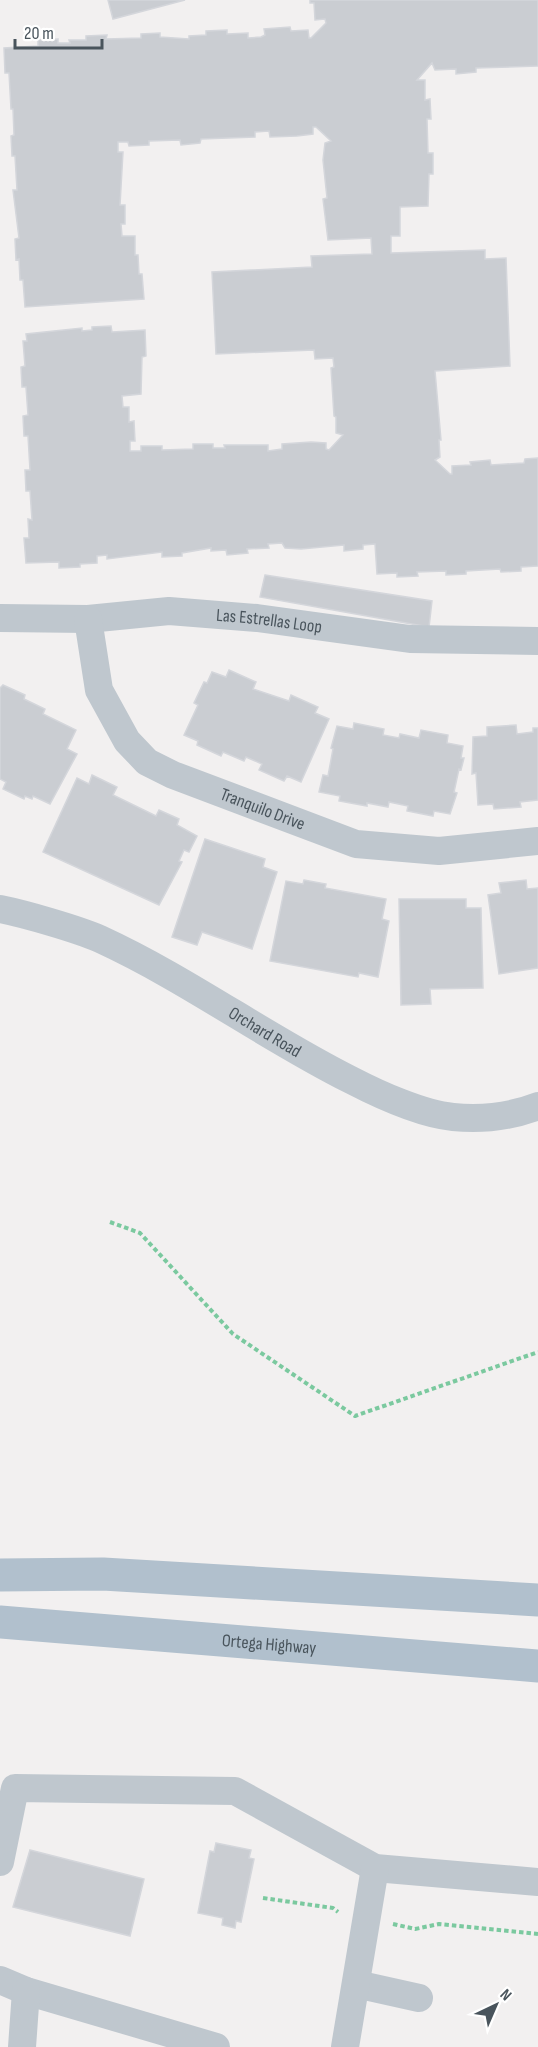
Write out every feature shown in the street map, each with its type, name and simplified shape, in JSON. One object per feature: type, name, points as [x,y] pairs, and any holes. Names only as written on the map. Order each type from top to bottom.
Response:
[{"type":"main road","points":[[0,1575],[103,1574],[538,1600]]},
{"type":"main road","name":"Ortega Highway","points":[[0,1622],[538,1666]]},
{"type":"street","name":"Las Estrellas Loop","points":[[0,618],[88,619],[169,611],[257,618],[410,639],[538,640]]},
{"type":"street","name":"Tranquilo Drive","points":[[88,619],[99,690],[127,741],[147,762],[173,775],[356,844],[439,851],[538,841]]},
{"type":"street","name":"Orchard Road","points":[[0,909],[99,938],[312,1060],[385,1097],[451,1117],[487,1118],[521,1113],[538,1106]]},
{"type":"street","points":[[0,1862],[15,1788],[236,1791],[375,1868],[538,1882]]},
{"type":"street","points":[[345,2047],[375,1868]]},
{"type":"street","points":[[0,1980],[26,1991],[216,2047]]},
{"type":"street","points":[[356,1984],[419,1998]]},
{"type":"street","points":[[22,2047],[26,1991]]},
{"type":"path","points":[[110,1222],[140,1233],[233,1334],[355,1416],[538,1352]]},
{"type":"path","points":[[263,1898],[333,1908],[342,1917],[367,1918],[415,1929],[439,1924],[538,1934]]},
{"type":"building","points":[[108,0],[185,0],[113,19]]},
{"type":"building","points":[[310,0],[538,0],[538,66],[476,68],[476,72],[456,74],[456,69],[435,70],[432,63],[417,80],[425,80],[425,100],[430,99],[431,119],[427,119],[428,153],[433,153],[433,174],[429,174],[428,206],[400,207],[400,236],[391,236],[391,253],[485,250],[485,259],[506,258],[510,366],[435,371],[441,440],[439,440],[440,457],[435,460],[452,474],[452,466],[471,465],[470,462],[490,460],[491,465],[524,463],[525,459],[538,458],[538,566],[521,567],[521,571],[501,572],[500,569],[446,575],[446,571],[417,572],[418,576],[397,577],[397,573],[377,574],[375,544],[363,545],[363,549],[344,551],[344,545],[301,549],[285,548],[282,543],[268,544],[269,548],[247,549],[248,553],[227,555],[226,550],[211,551],[211,548],[182,553],[182,556],[162,557],[162,552],[107,559],[107,555],[97,556],[97,563],[80,564],[80,567],[59,568],[59,562],[26,563],[24,538],[29,538],[28,519],[32,520],[30,491],[26,491],[25,470],[30,470],[28,436],[24,436],[23,416],[28,415],[26,387],[22,387],[21,367],[25,366],[23,341],[27,341],[26,334],[82,328],[82,331],[92,330],[92,327],[111,326],[112,332],[145,330],[146,356],[142,357],[141,394],[122,396],[123,407],[129,407],[129,422],[134,421],[135,441],[130,441],[130,451],[141,451],[141,446],[162,446],[162,450],[193,449],[193,444],[213,444],[213,448],[225,448],[224,445],[268,445],[268,451],[282,449],[282,444],[311,442],[326,443],[326,449],[329,450],[343,435],[336,433],[331,368],[334,367],[333,358],[315,359],[314,350],[216,354],[212,272],[312,267],[311,256],[372,254],[371,238],[328,240],[323,199],[327,198],[323,160],[325,143],[331,141],[316,127],[313,127],[313,134],[270,137],[269,131],[255,132],[255,137],[201,139],[200,143],[181,145],[180,140],[149,141],[149,145],[129,146],[128,142],[118,142],[118,152],[123,152],[120,205],[125,205],[125,224],[121,224],[122,236],[135,236],[135,255],[138,255],[139,274],[142,274],[144,299],[25,307],[19,259],[16,260],[15,239],[19,238],[13,190],[17,190],[11,136],[14,135],[13,109],[11,109],[9,73],[5,73],[4,48],[38,46],[38,40],[58,39],[58,43],[70,43],[69,40],[86,40],[86,36],[107,35],[106,39],[141,38],[141,34],[160,33],[160,37],[189,39],[189,36],[206,35],[206,31],[227,30],[227,34],[248,33],[248,38],[265,35],[264,29],[290,27],[291,31],[308,30],[309,38],[311,38],[326,23],[325,19],[315,20],[314,3],[310,3]]},
{"type":"building","points":[[265,575],[432,601],[429,627],[260,597]]},
{"type":"building","points":[[229,670],[256,682],[253,689],[289,701],[291,695],[318,707],[315,713],[329,719],[301,782],[287,776],[284,781],[259,770],[262,764],[246,757],[244,761],[223,752],[221,756],[197,745],[198,741],[184,735],[198,705],[194,703],[204,682],[207,683],[212,672],[226,677]]},
{"type":"building","points":[[3,685],[25,695],[24,699],[45,709],[43,714],[76,730],[67,749],[77,754],[50,804],[33,796],[32,799],[25,796],[24,799],[3,789],[6,782],[0,779],[0,688]]},
{"type":"building","points":[[354,723],[384,729],[383,735],[399,738],[400,734],[419,738],[421,730],[448,735],[447,743],[463,746],[461,758],[464,758],[461,770],[459,769],[454,792],[457,793],[450,814],[434,811],[433,816],[407,811],[408,806],[389,802],[388,807],[367,803],[367,806],[339,801],[340,796],[319,792],[323,775],[328,776],[333,749],[331,748],[337,726],[353,729]]},
{"type":"building","points":[[516,725],[517,734],[533,732],[533,728],[538,728],[538,800],[520,802],[521,807],[494,809],[493,804],[478,805],[476,773],[472,774],[473,737],[487,736],[487,727]]},
{"type":"building","points":[[92,775],[117,787],[113,795],[156,816],[159,810],[179,819],[177,825],[197,836],[189,852],[184,850],[179,861],[182,862],[159,905],[43,852],[77,778],[89,784]]},
{"type":"building","points":[[205,839],[265,859],[263,867],[277,872],[252,949],[202,932],[197,945],[172,937]]},
{"type":"building","points":[[304,880],[326,884],[325,888],[386,899],[382,919],[389,921],[378,977],[359,973],[358,977],[270,961],[286,881],[303,884]]},
{"type":"building","points":[[526,880],[527,889],[538,888],[538,968],[499,974],[488,895],[501,893],[499,883]]},
{"type":"building","points":[[399,899],[466,899],[466,908],[481,908],[483,988],[430,989],[431,1004],[401,1005]]},
{"type":"building","points":[[216,1843],[251,1850],[249,1858],[254,1859],[241,1922],[236,1921],[235,1928],[222,1925],[223,1918],[198,1913],[210,1851],[214,1852]]},
{"type":"building","points":[[30,1850],[144,1879],[130,1936],[13,1907]]}]
